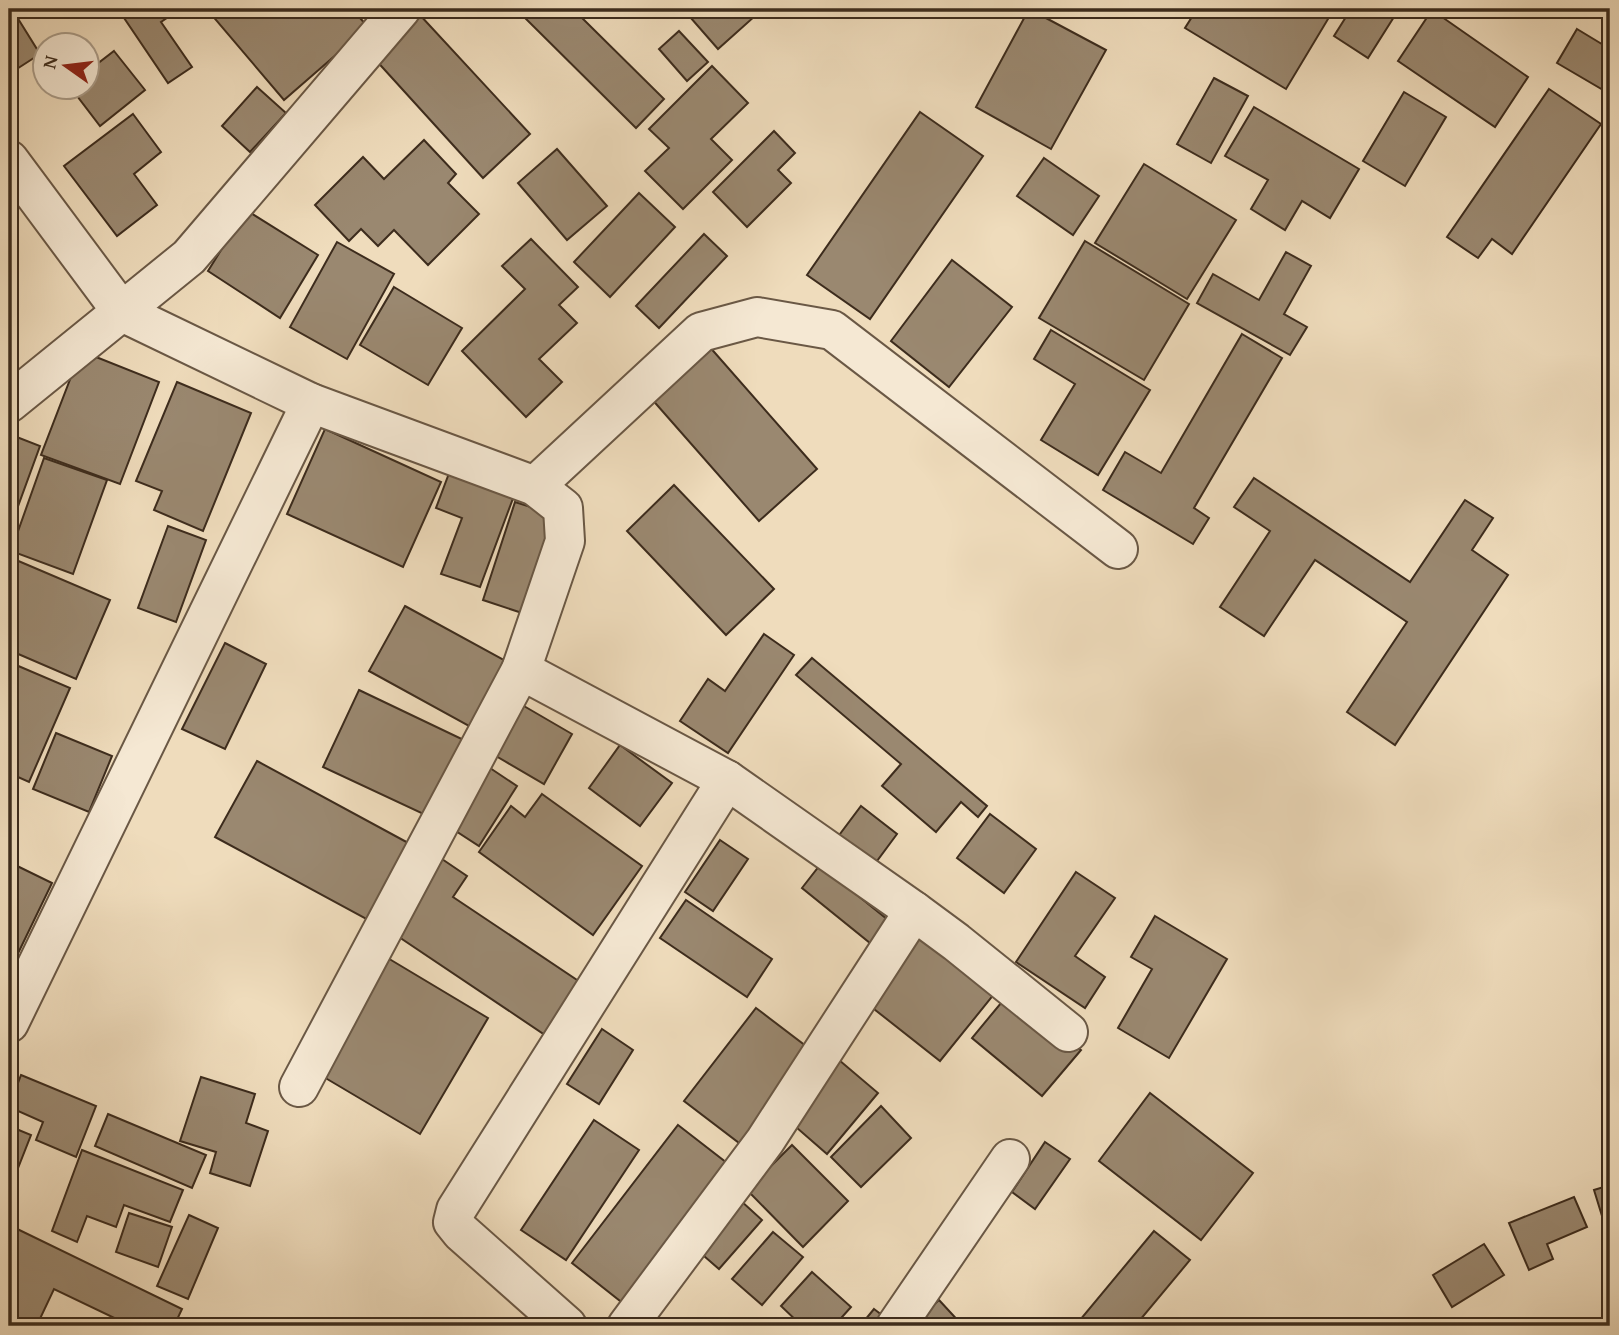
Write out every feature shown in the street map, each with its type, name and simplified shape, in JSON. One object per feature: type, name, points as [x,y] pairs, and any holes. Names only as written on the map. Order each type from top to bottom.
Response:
[{"type":"street","points":[[9,403],[189,257],[401,9]]},
{"type":"street","points":[[9,160],[122,312],[311,403],[535,486],[563,508],[565,541],[521,670],[299,1087]]},
{"type":"street","points":[[535,486],[701,332],[757,317],[832,330],[1118,549]]},
{"type":"street","points":[[9,1023],[311,403]]},
{"type":"street","points":[[521,670],[727,780],[956,942],[1068,1032]]},
{"type":"street","points":[[567,1326],[461,1232],[453,1222],[456,1210],[727,780]]},
{"type":"street","points":[[627,1326],[765,1141],[914,911]]},
{"type":"street","points":[[896,1326],[1010,1159]]},
{"type":"building","points":[[9,9],[12,9],[32,41],[32,59],[9,74]]},
{"type":"building","points":[[118,9],[180,9],[161,22],[192,67],[168,83]]},
{"type":"building","points":[[215,9],[352,9],[368,27],[284,100],[210,13]]},
{"type":"building","points":[[516,9],[573,9],[664,99],[636,128]]},
{"type":"building","points":[[683,9],[749,9],[755,16],[718,49]]},
{"type":"building","points":[[1029,9],[1106,50],[1051,149],[976,107]]},
{"type":"building","points":[[1197,9],[1334,9],[1286,89],[1185,28]]},
{"type":"building","points":[[1351,9],[1399,9],[1368,58],[1334,36]]},
{"type":"building","points":[[1432,10],[1528,77],[1495,127],[1398,61]]},
{"type":"building","points":[[419,14],[530,134],[483,178],[373,57]]},
{"type":"building","points":[[1577,29],[1610,49],[1610,94],[1557,63]]},
{"type":"building","points":[[679,31],[708,62],[687,81],[659,49]]},
{"type":"building","points":[[114,51],[145,90],[100,126],[82,102],[102,102],[102,60]]},
{"type":"building","points":[[712,66],[748,103],[711,139],[732,160],[683,209],[645,171],[669,148],[649,129]]},
{"type":"building","points":[[1214,78],[1248,96],[1211,163],[1177,144]]},
{"type":"building","points":[[257,87],[286,113],[250,152],[222,126]]},
{"type":"building","points":[[1549,89],[1601,124],[1512,254],[1492,239],[1478,258],[1447,237]]},
{"type":"building","points":[[1404,92],[1446,117],[1405,186],[1363,161]]},
{"type":"building","points":[[1254,107],[1359,169],[1330,218],[1302,201],[1285,230],[1251,209],[1268,180],[1225,156]]},
{"type":"building","points":[[920,112],[983,156],[870,319],[807,275]]},
{"type":"building","points":[[133,114],[161,152],[134,174],[157,205],[117,236],[64,166]]},
{"type":"building","points":[[774,131],[795,153],[778,170],[791,183],[747,227],[713,192]]},
{"type":"building","points":[[424,140],[456,174],[448,183],[479,214],[428,265],[394,230],[378,246],[361,229],[349,241],[315,205],[363,157],[384,179]]},
{"type":"building","points":[[557,149],[607,206],[567,240],[518,183]]},
{"type":"building","points":[[1044,158],[1099,196],[1073,235],[1017,196]]},
{"type":"building","points":[[1144,164],[1236,220],[1187,299],[1095,243]]},
{"type":"building","points":[[639,193],[675,227],[610,297],[574,262]]},
{"type":"building","points":[[246,210],[318,255],[280,318],[208,271]]},
{"type":"building","points":[[704,234],[727,256],[659,328],[636,306]]},
{"type":"building","points":[[531,239],[578,287],[559,305],[577,323],[539,359],[562,382],[526,417],[462,351],[525,289],[502,266]]},
{"type":"building","points":[[1085,241],[1189,304],[1144,380],[1039,318]]},
{"type":"building","points":[[337,242],[394,274],[347,359],[290,327]]},
{"type":"building","points":[[1286,252],[1311,266],[1284,314],[1307,327],[1290,355],[1197,303],[1213,274],[1259,300]]},
{"type":"building","points":[[952,260],[1012,307],[949,387],[891,341]]},
{"type":"building","points":[[394,287],[462,328],[428,385],[360,345]]},
{"type":"building","points":[[1051,330],[1150,390],[1098,475],[1041,440],[1075,384],[1034,359]]},
{"type":"building","points":[[1242,334],[1282,358],[1194,508],[1209,518],[1193,544],[1103,490],[1125,452],[1161,473]]},
{"type":"building","points":[[708,345],[817,469],[759,521],[650,397]]},
{"type":"building","points":[[81,351],[159,382],[120,484],[41,455]]},
{"type":"building","points":[[177,382],[251,413],[203,531],[154,510],[162,491],[136,481]]},
{"type":"building","points":[[325,429],[441,482],[403,567],[287,514]]},
{"type":"building","points":[[9,434],[40,446],[9,531]]},
{"type":"building","points":[[44,458],[107,480],[73,574],[11,551]]},
{"type":"building","points":[[451,468],[515,493],[480,587],[441,574],[462,518],[436,508]]},
{"type":"building","points":[[1254,478],[1410,582],[1465,500],[1493,518],[1472,550],[1508,575],[1395,745],[1347,712],[1407,622],[1315,560],[1264,636],[1220,607],[1270,531],[1234,507]]},
{"type":"building","points":[[674,485],[774,589],[726,635],[627,531]]},
{"type":"building","points":[[515,502],[559,516],[528,615],[483,600]]},
{"type":"building","points":[[168,526],[206,540],[176,622],[138,608]]},
{"type":"building","points":[[9,557],[110,600],[76,679],[9,650]]},
{"type":"building","points":[[405,606],[513,665],[478,731],[369,671]]},
{"type":"building","points":[[764,634],[794,655],[728,753],[680,721],[708,679],[725,691]]},
{"type":"building","points":[[225,643],[266,664],[225,749],[182,729]]},
{"type":"building","points":[[812,658],[987,806],[978,817],[961,802],[936,832],[882,786],[901,764],[796,675]]},
{"type":"building","points":[[9,662],[70,688],[29,782],[9,773]]},
{"type":"building","points":[[359,690],[468,742],[432,818],[323,767]]},
{"type":"building","points":[[517,702],[572,734],[544,784],[489,752]]},
{"type":"building","points":[[56,733],[112,756],[89,812],[33,789]]},
{"type":"building","points":[[620,745],[672,783],[640,826],[589,788]]},
{"type":"building","points":[[257,761],[412,845],[370,921],[215,837]]},
{"type":"building","points":[[484,764],[517,786],[479,846],[445,824]]},
{"type":"building","points":[[542,794],[642,866],[593,935],[479,852],[511,806],[525,817]]},
{"type":"building","points":[[861,806],[897,834],[871,869],[834,842]]},
{"type":"building","points":[[990,814],[1036,849],[1004,893],[957,858]]},
{"type":"building","points":[[720,840],[748,859],[713,911],[685,892]]},
{"type":"building","points":[[439,857],[467,876],[453,897],[583,984],[548,1037],[390,931]]},
{"type":"building","points":[[9,862],[52,883],[9,972]]},
{"type":"building","points":[[820,865],[888,920],[870,943],[802,888]]},
{"type":"building","points":[[1076,872],[1115,898],[1075,956],[1105,977],[1085,1008],[1016,962]]},
{"type":"building","points":[[686,900],[772,959],[747,997],[660,938]]},
{"type":"building","points":[[1155,916],[1227,959],[1169,1058],[1118,1028],[1152,969],[1131,957]]},
{"type":"building","points":[[918,925],[999,988],[940,1061],[860,998]]},
{"type":"building","points":[[386,957],[488,1018],[420,1134],[317,1073]]},
{"type":"building","points":[[1011,991],[1081,1050],[1042,1096],[972,1038]]},
{"type":"building","points":[[756,1008],[819,1056],[747,1149],[684,1101]]},
{"type":"building","points":[[602,1029],[633,1050],[599,1104],[567,1084]]},
{"type":"building","points":[[839,1060],[878,1093],[827,1154],[789,1121]]},
{"type":"building","points":[[21,1075],[96,1106],[76,1157],[36,1140],[43,1122],[9,1107]]},
{"type":"building","points":[[201,1077],[255,1094],[246,1123],[268,1131],[250,1186],[210,1173],[216,1152],[180,1141]]},
{"type":"building","points":[[1150,1093],[1253,1173],[1201,1240],[1099,1161]]},
{"type":"building","points":[[881,1106],[911,1138],[861,1187],[831,1157]]},
{"type":"building","points":[[108,1114],[206,1155],[192,1188],[95,1146]]},
{"type":"building","points":[[594,1120],[639,1150],[566,1260],[521,1230]]},
{"type":"building","points":[[678,1125],[736,1170],[629,1308],[572,1263]]},
{"type":"building","points":[[9,1126],[31,1135],[9,1191]]},
{"type":"building","points":[[1045,1142],[1070,1159],[1035,1209],[1012,1192]]},
{"type":"building","points":[[792,1145],[848,1201],[803,1247],[747,1190]]},
{"type":"building","points":[[82,1150],[183,1190],[170,1222],[124,1205],[116,1227],[87,1216],[77,1242],[52,1231]]},
{"type":"building","points":[[1610,1185],[1610,1242],[1594,1190]]},
{"type":"building","points":[[1574,1197],[1587,1227],[1547,1244],[1553,1259],[1529,1270],[1509,1223]]},
{"type":"building","points":[[740,1200],[762,1220],[719,1269],[697,1250]]},
{"type":"building","points":[[129,1213],[172,1227],[158,1267],[116,1252]]},
{"type":"building","points":[[189,1215],[218,1228],[188,1299],[157,1286]]},
{"type":"building","points":[[9,1225],[182,1309],[174,1326],[131,1326],[54,1289],[37,1325],[39,1326],[9,1326]]},
{"type":"building","points":[[1154,1231],[1190,1260],[1135,1326],[1075,1326]]},
{"type":"building","points":[[773,1232],[803,1257],[762,1305],[732,1279]]},
{"type":"building","points":[[1484,1244],[1504,1275],[1452,1307],[1433,1275]]},
{"type":"building","points":[[812,1272],[851,1307],[834,1326],[802,1326],[781,1306]]},
{"type":"building","points":[[939,1300],[963,1326],[911,1326]]},
{"type":"building","points":[[874,1309],[891,1322],[888,1326],[860,1326]]}]
